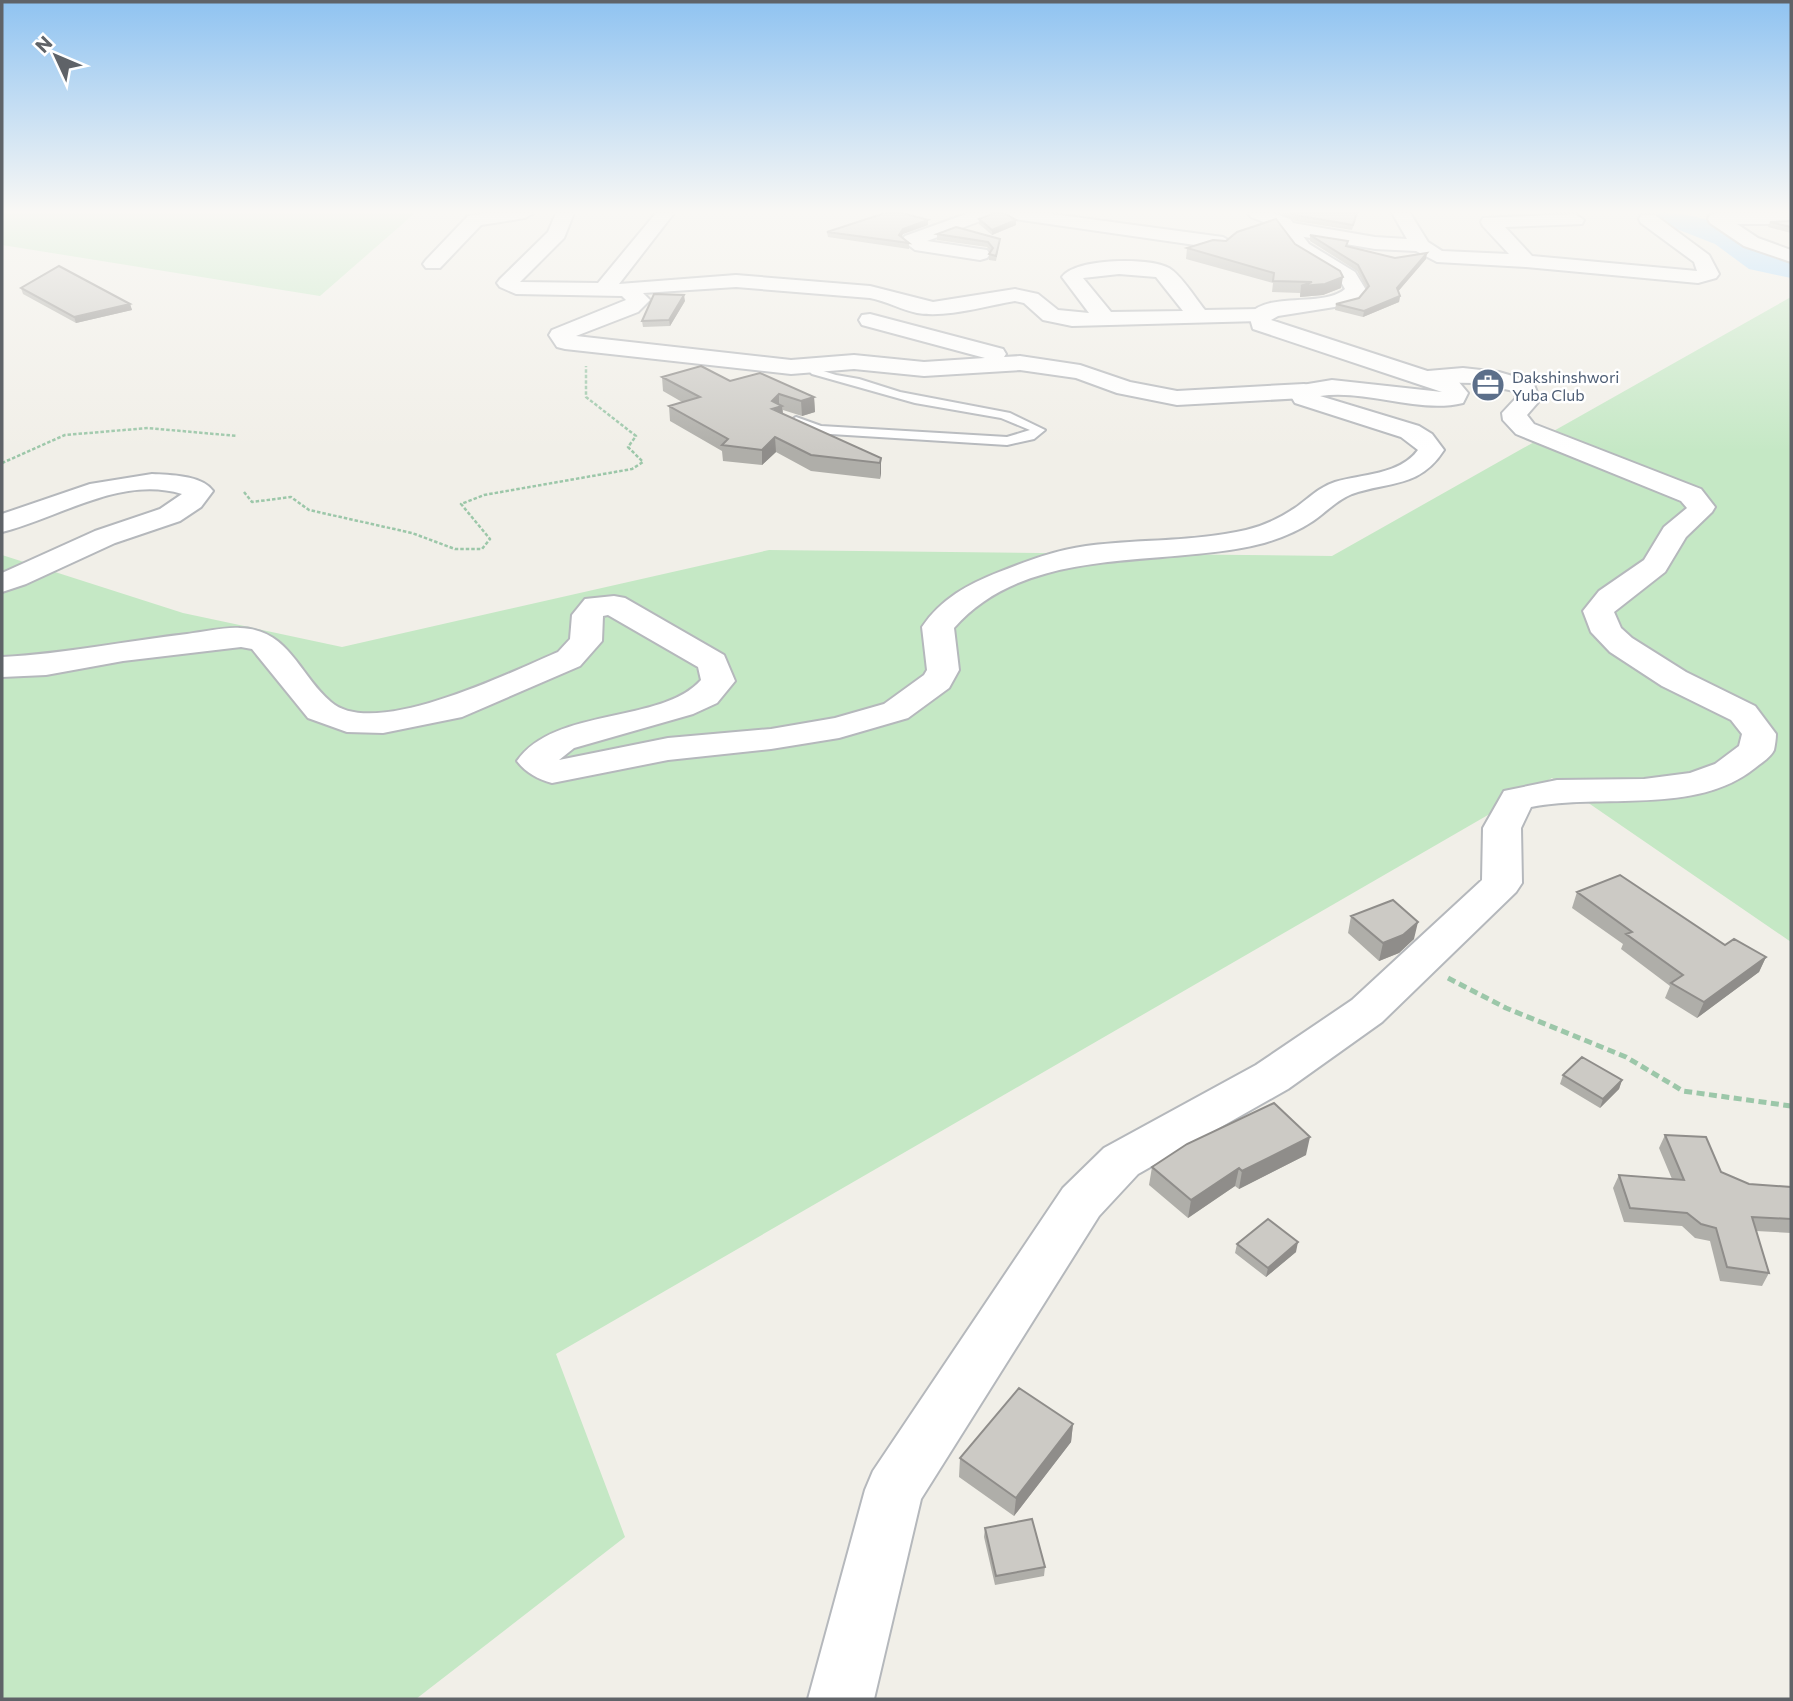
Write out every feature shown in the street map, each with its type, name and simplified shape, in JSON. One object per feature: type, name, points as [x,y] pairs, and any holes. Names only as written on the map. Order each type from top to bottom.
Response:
[{"type":"street","points":[[630,292],[639,300],[630,307],[560,335],[565,342],[586,345],[791,367],[855,362],[924,369],[1020,363]]},
{"type":"street","points":[[872,292],[918,307],[933,308],[1015,295],[1031,298],[1051,315],[1072,320],[1259,315],[1274,310],[1340,301],[1354,292]]},
{"type":"street","points":[[1084,292],[1105,319]]},
{"type":"street","points":[[1179,292],[1199,316]]},
{"type":"street","points":[[1646,292],[1662,292]]},
{"type":"street","points":[[870,320],[1020,363],[1080,372],[1125,388],[1177,398],[1304,391],[1316,388],[1365,389],[1416,397],[1454,398],[1456,393],[1450,386],[1282,333],[1262,324],[1259,315]]},
{"type":"street","points":[[841,1699],[894,1490],[1081,1202],[1121,1161],[1272,1077],[1367,1011],[1419,964],[1502,883],[1502,828],[1517,799],[1557,791],[1644,790],[1695,783],[1728,772],[1756,750],[1759,734],[1743,713],[1674,679],[1621,645],[1607,632],[1598,611],[1610,594],[1656,563],[1663,556],[1675,531],[1696,517],[1701,507],[1691,495],[1525,429],[1515,420],[1514,413],[1528,400],[1525,387],[1472,373],[1424,377]]},
{"type":"street","points":[[2,667],[46,665],[123,651],[242,637],[263,642],[320,711],[347,722],[383,723],[450,710],[569,659],[586,641],[588,615],[596,606],[614,606],[713,662],[718,681],[705,696],[681,708],[562,741],[535,761],[552,772],[668,749],[771,739],[839,728],[895,711],[937,681],[943,670],[938,627],[956,605],[979,589],[1057,561],[1084,555],[1246,538],[1273,530],[1298,518],[1326,496],[1342,489],[1396,476],[1427,460],[1431,450],[1427,442],[1410,430],[1322,406],[1304,398],[1304,391]]},
{"type":"street","points":[[2,524],[111,486],[138,483],[186,484],[199,491],[193,501],[161,518],[106,537],[2,583]]},
{"type":"lane","points":[[781,415],[819,430],[979,440],[1007,441],[1030,436],[1039,430],[1019,418],[898,395],[856,380],[816,372],[809,365]]},
{"type":"path","points":[[244,492],[252,502],[291,497],[309,510],[412,533],[455,549],[482,549],[490,539],[461,504],[484,495],[632,469],[643,462],[628,447],[636,436],[586,397],[586,345]]},
{"type":"path","points":[[2,463],[65,435],[148,428],[237,436]]},
{"type":"path","points":[[1419,964],[1506,1008],[1626,1057],[1684,1091],[1791,1106]]},
{"type":"green space","points":[[297,292],[324,292],[320,296]]},
{"type":"green space","points":[[1791,297],[1791,942],[1552,778],[556,1354],[625,1537],[416,1699],[2,1699],[2,555],[183,613],[342,647],[769,550],[1332,556]]},
{"type":"building","points":[[29,292],[108,292],[130,304],[74,317]]},
{"type":"building","points":[[1364,292],[1399,292],[1400,296],[1364,311],[1336,304],[1359,298]]},
{"type":"building","points":[[654,294],[684,295],[669,320],[642,321]]},
{"type":"building","points":[[701,366],[730,381],[760,373],[814,397],[801,401],[779,394],[772,401],[782,406],[772,409],[881,458],[880,463],[811,455],[775,437],[762,450],[722,445],[728,439],[669,406],[700,397],[662,377]]},
{"type":"building","points":[[1620,875],[1725,945],[1734,939],[1766,957],[1704,1002],[1671,983],[1683,975],[1626,934],[1632,932],[1577,892]]},
{"type":"building","points":[[1393,900],[1418,922],[1403,935],[1383,943],[1351,916]]},
{"type":"building","points":[[1582,1057],[1622,1080],[1603,1099],[1563,1075]]},
{"type":"building","points":[[1274,1103],[1310,1137],[1242,1171],[1239,1168],[1191,1200],[1152,1167],[1187,1144]]},
{"type":"building","points":[[1665,1135],[1706,1137],[1721,1172],[1749,1184],[1791,1187],[1791,1219],[1752,1217],[1769,1273],[1727,1267],[1716,1228],[1701,1224],[1687,1213],[1630,1208],[1619,1175],[1684,1180]]},
{"type":"building","points":[[1268,1219],[1298,1242],[1268,1268],[1237,1244]]},
{"type":"building","points":[[1019,1388],[1073,1424],[1016,1498],[960,1458]]},
{"type":"building","points":[[1032,1519],[1045,1567],[996,1576],[985,1528]]},
{"type":"place","name":"Dakshinshwori Yuba Club","points":[[1488,385]]}]
